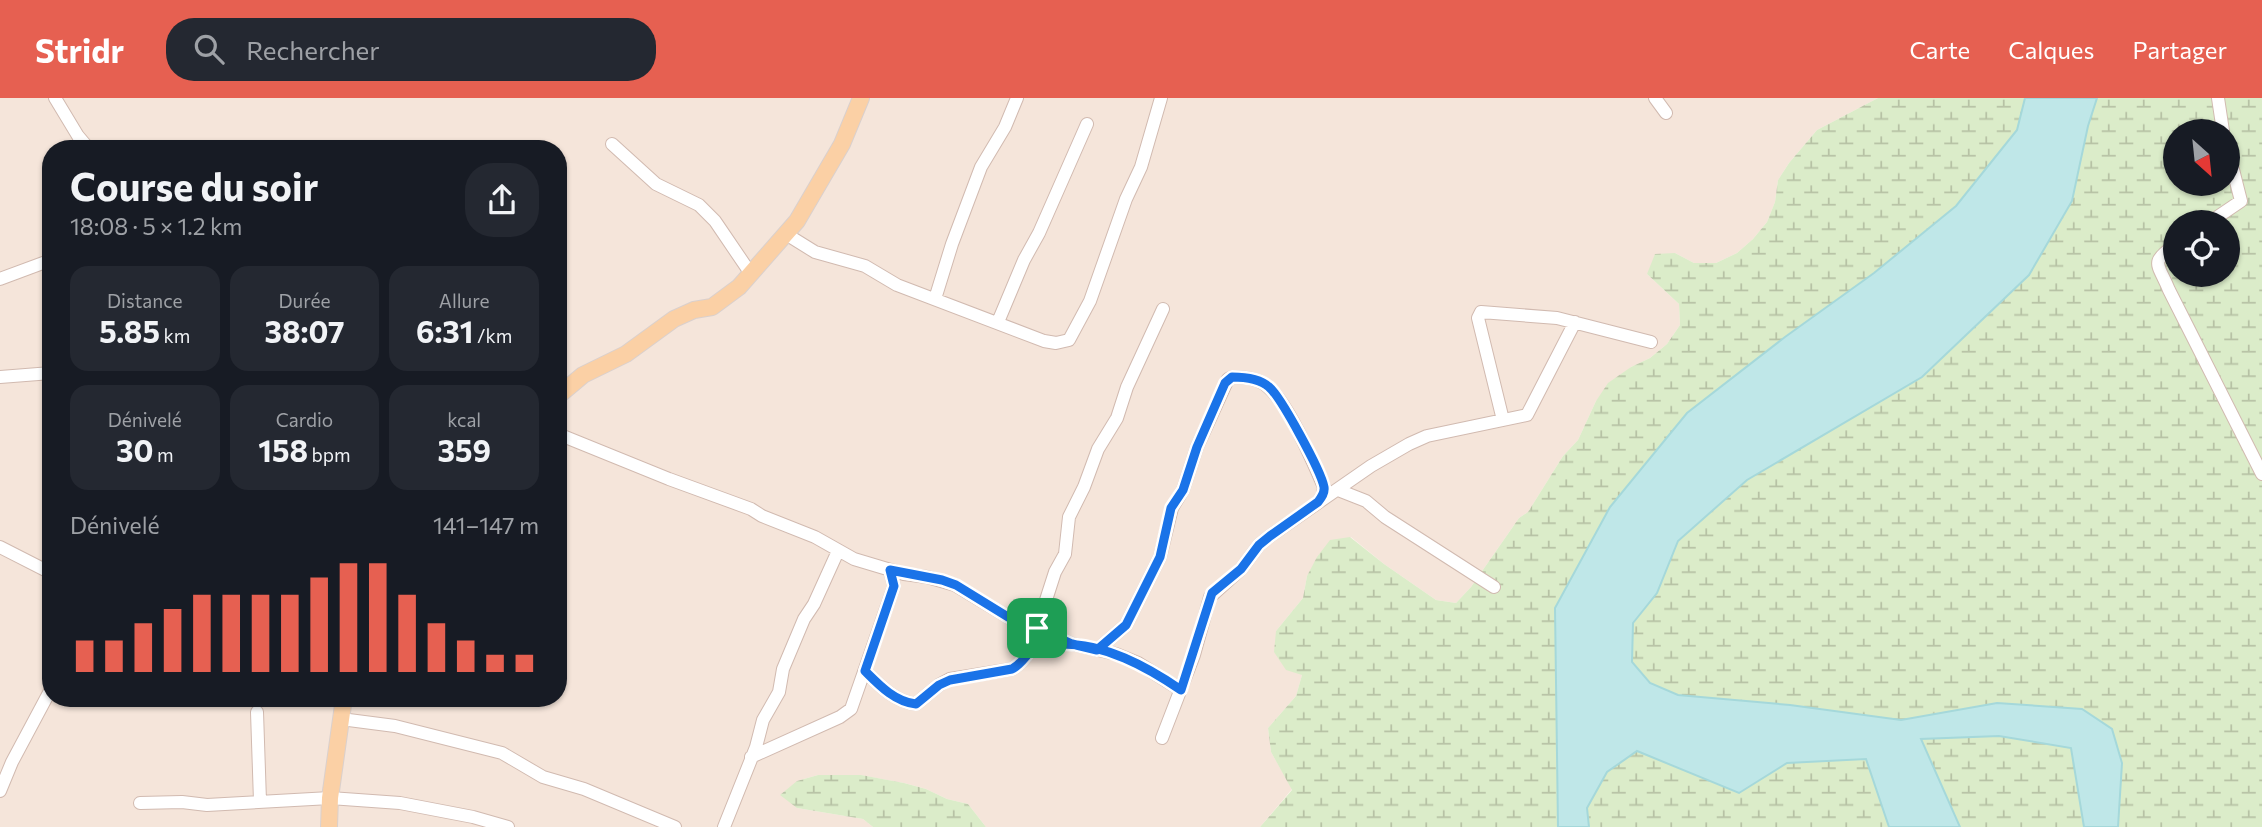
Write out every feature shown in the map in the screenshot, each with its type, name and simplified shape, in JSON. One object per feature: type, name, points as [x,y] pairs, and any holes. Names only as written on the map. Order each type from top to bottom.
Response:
[{"type":"main road","points":[[567,388],[583,374],[626,354],[674,319],[694,310],[712,307],[751,274],[796,221],[842,144],[861,98]]},
{"type":"main road","points":[[329,827],[330,798],[343,707]]},
{"type":"street","points":[[55,98],[81,140]]},
{"type":"street","points":[[935,299],[956,231],[981,167],[1005,127],[1017,98]]},
{"type":"street","points":[[786,234],[815,252],[865,266],[897,285],[1044,341],[1063,343],[1073,336],[1090,300],[1126,199],[1141,167],[1161,98]]},
{"type":"street","points":[[1655,98],[1667,113]]},
{"type":"street","points":[[2217,98],[2221,119]]},
{"type":"street","points":[[998,322],[1087,124]]},
{"type":"street","points":[[612,144],[656,184],[699,205],[715,221],[751,274]]},
{"type":"street","points":[[2228,210],[2241,201],[2240,196]]},
{"type":"street","points":[[2163,253],[2159,256],[2158,262],[2163,273]]},
{"type":"street","points":[[0,279],[42,263]]},
{"type":"street","points":[[2169,287],[2262,474]]},
{"type":"street","points":[[1037,628],[1055,572],[1065,554],[1069,517],[1098,449],[1117,418],[1127,387],[1163,309]]},
{"type":"street","points":[[1503,420],[1479,314],[1484,311],[1557,318],[1651,342]]},
{"type":"street","points":[[1162,738],[1181,690],[1212,593],[1241,569],[1259,545],[1371,466],[1409,444],[1427,436],[1527,415],[1575,322]]},
{"type":"street","points":[[0,377],[42,374]]},
{"type":"street","points":[[1097,650],[1126,625],[1160,557],[1171,508],[1183,490],[1197,447],[1228,379],[1232,377],[1258,381],[1273,392],[1292,421],[1324,487],[1318,502]]},
{"type":"street","points":[[567,438],[751,509],[815,537],[854,559],[956,585],[1008,617],[1072,644],[1116,654],[1138,663],[1181,690]]},
{"type":"street","points":[[1338,490],[1366,500],[1385,517],[1494,587]]},
{"type":"street","points":[[0,547],[42,568]]},
{"type":"street","points":[[724,827],[762,720],[779,692],[783,669],[838,551]]},
{"type":"street","points":[[751,757],[851,709],[894,586],[890,570]]},
{"type":"street","points":[[865,671],[888,692],[916,704],[939,685],[950,680],[1012,669],[1039,645],[1072,644]]},
{"type":"street","points":[[0,791],[12,762],[42,707]]},
{"type":"street","points":[[257,712],[260,801]]},
{"type":"street","points":[[341,719],[395,726],[502,753],[543,777],[583,789],[675,827]]},
{"type":"street","points":[[0,752],[12,762]]},
{"type":"street","points":[[140,803],[182,802],[207,805],[330,798],[400,803],[473,817],[508,827]]},
{"type":"shaded area","points":[[0,98],[1878,98],[1817,130],[1778,180],[1775,202],[1767,222],[1737,253],[1716,263],[1694,263],[1675,253],[1647,274],[1679,304],[1680,325],[1667,344],[1650,358],[1631,367],[1596,401],[1578,440],[1563,456],[1528,512],[1519,518],[1471,587],[1456,603],[1436,600],[1351,537],[1307,576],[1303,598],[1276,631],[1302,675],[1296,696],[1268,728],[1271,752],[1292,789],[1260,827],[986,827],[968,804],[904,783],[860,775],[818,775],[797,781],[797,808],[863,819],[873,827],[0,827]]},
{"type":"green space","points":[[1878,98],[2025,98],[2017,130],[1956,206],[1874,274],[1785,337],[1687,413],[1555,608],[1558,827],[1260,827],[1292,790],[1271,752],[1268,728],[1296,696],[1302,675],[1286,670],[1274,652],[1276,631],[1303,598],[1307,576],[1330,540],[1350,537],[1436,600],[1456,603],[1471,587],[1519,518],[1528,512],[1563,456],[1578,440],[1596,401],[1608,383],[1650,358],[1667,344],[1680,325],[1679,304],[1647,274],[1655,254],[1675,253],[1694,263],[1716,263],[1737,253],[1767,222],[1775,202],[1778,180],[1817,130]]},
{"type":"green space","points":[[2097,98],[2262,98],[2262,827],[2118,827],[2122,763],[2082,709],[1997,703],[1901,720],[1790,705],[1678,695],[1650,683],[1632,662],[1633,623],[1657,593],[1678,541],[1747,480],[1922,377],[2088,126]]},
{"type":"green space","points":[[1999,736],[2071,748],[2084,827],[1960,827],[1921,739]]},
{"type":"green space","points":[[1637,751],[1739,793],[1787,763],[1866,759],[1889,827],[1589,827],[1587,808],[1607,772]]},
{"type":"green space","points":[[818,775],[861,775],[926,789],[947,799],[968,804],[986,827],[873,827],[863,819],[797,808],[780,795],[797,781]]},
{"type":"water","points":[[2025,98],[2097,98],[2088,126],[2072,201],[2029,275],[1922,377],[1747,480],[1678,541],[1657,593],[1633,623],[1632,662],[1650,683],[1678,695],[1790,705],[1901,720],[1997,703],[2082,709],[2112,729],[2122,763],[2118,827],[2084,827],[2071,748],[1999,736],[1921,739],[1960,827],[1889,827],[1866,759],[1787,763],[1739,793],[1637,751],[1607,772],[1587,808],[1589,827],[1558,827],[1555,608],[1610,507],[1687,413],[1785,337],[1874,273],[1956,206],[2017,130]]},
{"type":"route","points":[[1037,628],[1008,617],[956,585],[890,570],[894,586],[865,671],[888,692],[916,704],[939,685],[950,680],[1012,669],[1039,645],[1072,644],[1097,650],[1116,654],[1138,663],[1181,690],[1212,593],[1241,569],[1259,545],[1318,502],[1323,495],[1324,487],[1312,460],[1292,421],[1267,385],[1243,377],[1232,377],[1225,383],[1197,447],[1183,490],[1171,508],[1163,551],[1122,630],[1097,650],[1076,645],[1072,644],[1037,628]]}]
